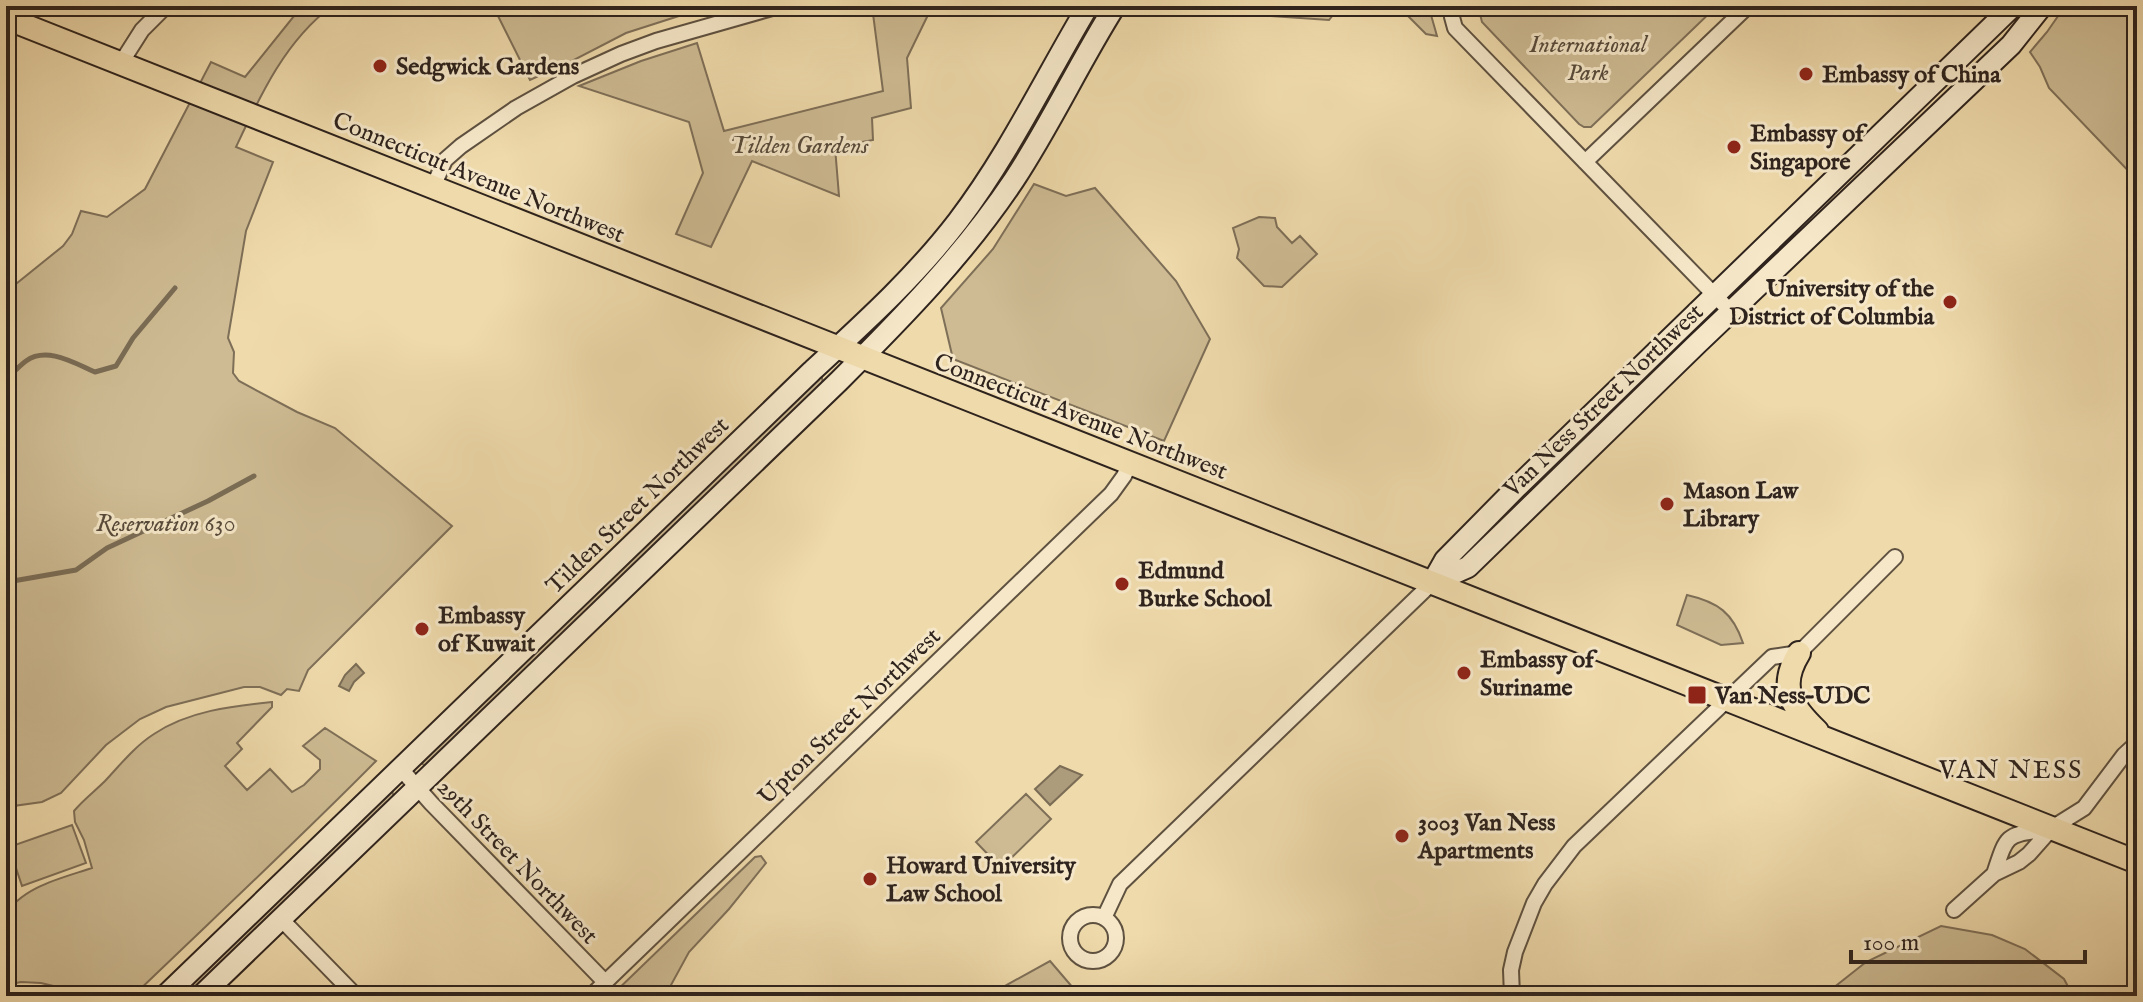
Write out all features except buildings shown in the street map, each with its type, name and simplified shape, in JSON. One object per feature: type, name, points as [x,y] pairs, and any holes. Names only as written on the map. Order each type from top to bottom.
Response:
[{"type":"main road","name":"Connecticut Avenue Northwest","points":[[6,18],[2137,862]]},
{"type":"main road","points":[[1799,653],[1788,673],[1790,696],[1798,711],[1824,738]]},
{"type":"street","points":[[121,63],[142,30],[166,6]]},
{"type":"street","points":[[433,187],[445,160],[467,140],[573,76],[656,41],[779,6]]},
{"type":"street","name":"Tilden Street Northwest","points":[[165,996],[923,264],[995,168],[1088,6]]},
{"type":"street","points":[[201,996],[862,358],[942,275],[1014,180],[1115,6]]},
{"type":"street","points":[[1452,6],[1455,28],[1731,312]]},
{"type":"street","points":[[1585,162],[1748,6]]},
{"type":"street","name":"Van Ness Street Northwest","points":[[1104,918],[1120,884],[1432,583],[1455,549],[2013,6]]},
{"type":"street","name":"Van Ness Street Northwest","points":[[1432,583],[1468,567],[2011,45],[2042,6]]},
{"type":"street","points":[[995,168],[1014,180]]},
{"type":"street","name":"Upton Street Northwest","points":[[591,996],[1111,494],[1130,463]]},
{"type":"street","points":[[1512,996],[1511,970],[1515,952],[1534,903],[1574,846],[1772,657],[1799,653],[1895,557]]},
{"type":"street","points":[[1954,910],[1994,874],[2019,862],[2052,828],[2084,808],[2124,755],[2137,743]]},
{"type":"street","name":"29th Street Northwest","points":[[401,769],[605,982]]},
{"type":"street","points":[[1994,874],[2004,844],[2014,834],[2052,828]]},
{"type":"street","points":[[281,919],[356,996]]},
{"type":"green space","name":"Reservation 630","points":[[302,6],[332,6],[315,20],[275,70],[236,147],[273,162],[246,231],[228,338],[234,352],[233,373],[239,381],[335,428],[452,526],[308,670],[299,691],[287,689],[281,695],[260,687],[244,687],[166,707],[140,719],[106,745],[61,793],[42,802],[6,807],[6,292],[63,246],[72,234],[81,211],[107,217],[145,189],[211,62],[245,77]]},
{"type":"green space","points":[[493,6],[710,6],[626,33],[530,80]]},
{"type":"green space","name":"Tilden Gardens","points":[[872,6],[925,6],[927,17],[907,58],[911,108],[872,118],[873,140],[835,147],[839,196],[752,161],[711,247],[676,234],[703,173],[689,122],[579,86],[697,43],[724,131],[883,91]]},
{"type":"green space","points":[[1262,6],[1340,6],[1329,20],[1271,16]]},
{"type":"green space","points":[[1398,6],[1432,6],[1431,15],[1437,36],[1426,34]]},
{"type":"green space","name":"International Park","points":[[1480,6],[1717,6],[1591,127],[1584,127],[1482,22]]},
{"type":"green space","points":[[2065,6],[2137,6],[2137,180],[2049,88],[2030,52]]},
{"type":"green space","points":[[1034,184],[1066,196],[1095,188],[1176,281],[1210,339],[1164,441],[953,359],[941,308],[993,249]]},
{"type":"green space","points":[[1259,217],[1275,218],[1277,227],[1292,243],[1300,236],[1317,254],[1282,287],[1264,286],[1237,258],[1239,249],[1233,228]]},
{"type":"green space","points":[[815,375],[822,378],[823,384],[426,766],[421,763]]},
{"type":"green space","points":[[1687,595],[1723,610],[1743,643],[1721,645],[1677,625]]},
{"type":"green space","points":[[272,702],[272,707],[237,743],[242,749],[225,766],[247,790],[270,769],[292,792],[304,785],[320,769],[320,760],[303,746],[325,728],[376,761],[133,996],[79,996],[70,990],[41,983],[6,985],[6,916],[12,906],[44,884],[92,868],[74,811],[140,744],[167,726],[211,711]]},
{"type":"green space","points":[[386,790],[392,791],[394,797],[191,996],[169,996]]},
{"type":"green space","points":[[1026,794],[1051,819],[1001,868],[976,842]]},
{"type":"green space","points":[[72,825],[86,863],[22,886],[9,847]]},
{"type":"green space","points":[[761,856],[766,863],[689,952],[665,996],[611,996],[755,857]]},
{"type":"green space","points":[[1941,926],[1992,935],[2025,949],[2064,979],[2073,996],[1823,996],[1866,962]]},
{"type":"green space","points":[[1050,961],[1080,996],[996,996],[1003,987]]},
{"type":"shaded area","points":[[356,664],[364,673],[349,691],[339,686]]},
{"type":"shaded area","points":[[1060,766],[1082,775],[1050,805],[1035,789]]},
{"type":"waterway","points":[[6,380],[26,361],[43,355],[60,358],[95,372],[116,366],[133,338],[175,288]]},
{"type":"waterway","points":[[6,577],[13,581],[76,570],[107,548],[254,476]]},
{"type":"place","name":"Sedgwick Gardens","points":[[380,66]]},
{"type":"place","name":"Embassy of China","points":[[1806,74]]},
{"type":"place","name":"Embassy of Singapore","points":[[1734,147]]},
{"type":"place","name":"University of the District of Columbia","points":[[1950,302]]},
{"type":"place","name":"Mason Law Library","points":[[1667,504]]},
{"type":"place","name":"Edmund Burke School","points":[[1122,584]]},
{"type":"place","name":"Embassy of Kuwait","points":[[422,629]]},
{"type":"place","name":"Embassy of Suriname","points":[[1464,673]]},
{"type":"place","name":"Van Ness–UDC","points":[[1697,695]]},
{"type":"place","name":"3003 Van Ness Apartments","points":[[1402,836]]},
{"type":"place","name":"Howard University Law School","points":[[870,879]]},
{"type":"district","name":"VAN NESS","points":[[2011,769]]}]
